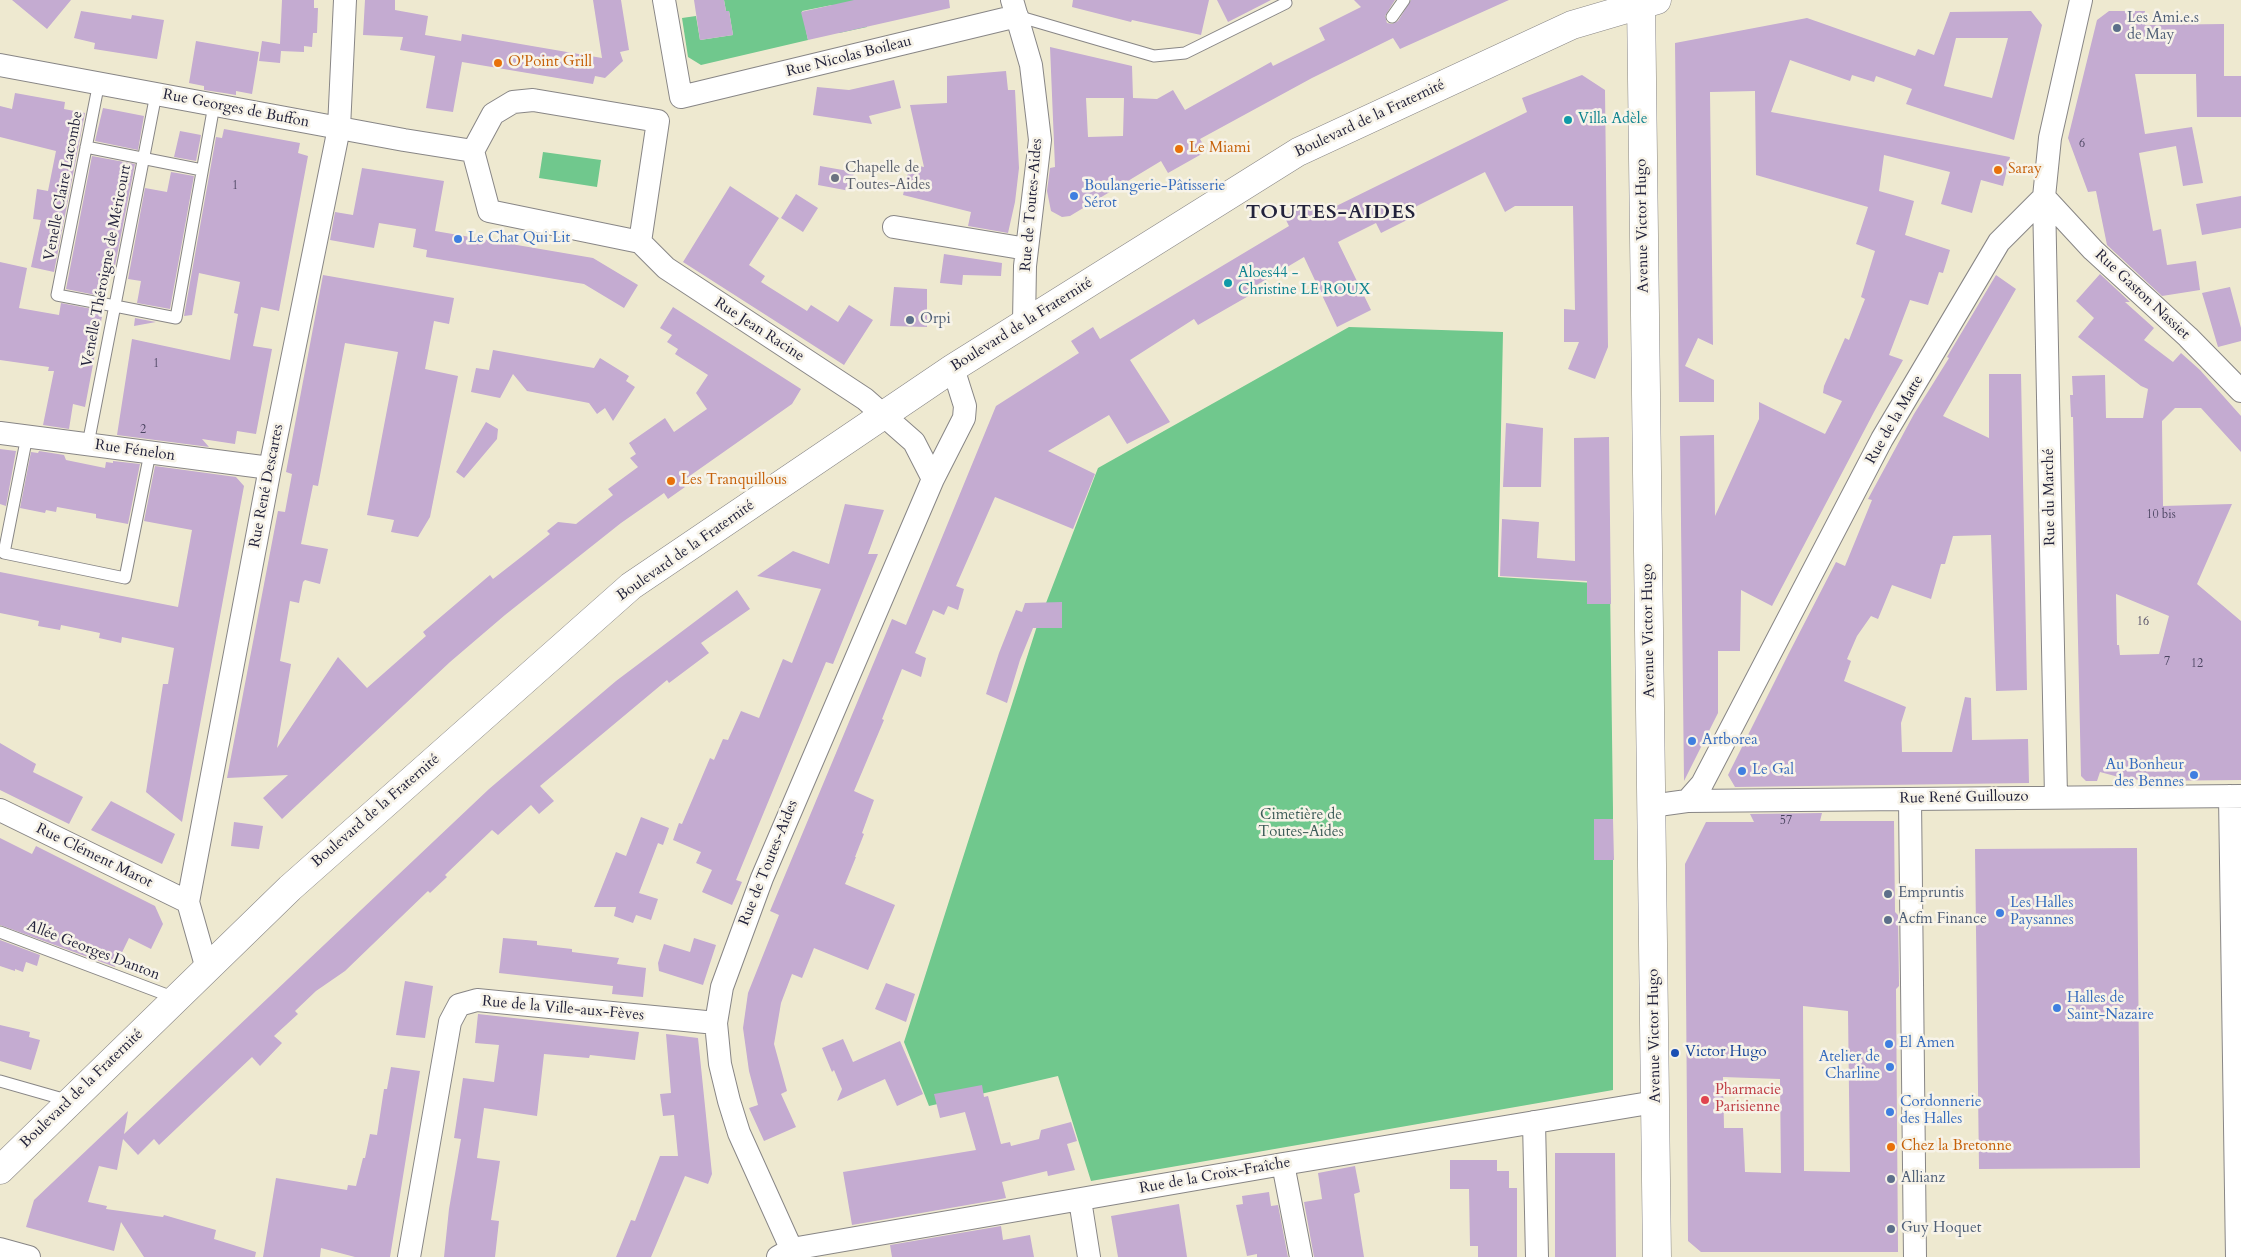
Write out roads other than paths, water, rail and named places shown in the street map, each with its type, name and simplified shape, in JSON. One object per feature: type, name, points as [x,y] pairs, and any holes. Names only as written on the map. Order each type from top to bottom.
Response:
[{"type":"main road","name":"Boulevard de la Fraternité","points":[[0,1170],[290,888],[631,586],[882,414],[1024,322],[1298,152],[1572,25],[1646,1]]},
{"type":"main road","name":"Avenue Victor Hugo","points":[[1646,1],[1651,806],[1658,1257]]},
{"type":"street","name":"Rue René Descartes","points":[[208,969],[188,902],[270,468],[339,128],[345,0]]},
{"type":"street","points":[[658,121],[533,100],[513,102],[493,114],[473,151],[489,211],[640,242],[658,121],[681,97],[664,0]]},
{"type":"street","points":[[2044,197],[2050,138],[2081,0]]},
{"type":"street","name":"Rue Nicolas Boileau","points":[[681,97],[1014,8]]},
{"type":"street","name":"Rue de Toutes-Aides","points":[[1014,8],[1031,65],[1040,140],[1027,248],[1024,322]]},
{"type":"street","name":"Rue Georges de Buffon","points":[[0,64],[339,128],[473,151]]},
{"type":"street","name":"Rue Gaston Nassiet","points":[[2044,197],[2093,250],[2188,336],[2241,391]]},
{"type":"street","name":"Rue du Marché","points":[[2044,197],[2056,797]]},
{"type":"street","name":"Rue de la Matte","points":[[1687,800],[1702,784],[1716,760],[1888,431],[1999,242],[2044,197]]},
{"type":"street","points":[[894,227],[1027,248]]},
{"type":"street","name":"Rue Jean Racine","points":[[640,242],[666,268],[865,399],[882,414]]},
{"type":"street","name":"Rue de Toutes-Aides","points":[[788,1254],[728,1101],[720,1064],[716,1023],[722,987],[762,878],[932,479],[964,418],[965,406],[953,368]]},
{"type":"street","points":[[882,414],[914,442],[932,479]]},
{"type":"street","name":"Rue Fénelon","points":[[0,433],[270,468]]},
{"type":"street","points":[[2236,796],[2237,1257]]},
{"type":"street","name":"Rue René Guillouzo","points":[[1687,800],[2236,796]]},
{"type":"street","points":[[1910,799],[1915,1257]]},
{"type":"street","points":[[1651,806],[1687,800]]},
{"type":"street","name":"Rue Clément Marot","points":[[0,810],[188,902]]},
{"type":"street","name":"Rue de la Ville-aux-Fèves","points":[[409,1257],[450,1022],[459,1005],[477,1000],[716,1023]]},
{"type":"street","name":"Rue de la Croix-Fraîche","points":[[788,1254],[1283,1164],[1655,1102]]},
{"type":"street","points":[[1534,1122],[1537,1257]]},
{"type":"street","points":[[1283,1164],[1301,1257]]},
{"type":"street","points":[[1080,1200],[1089,1257]]},
{"type":"street","points":[[0,1249],[29,1257]]},
{"type":"lane","points":[[1392,17],[1404,0]]},
{"type":"lane","points":[[1014,8],[1154,56],[1185,53],[1286,3]]},
{"type":"lane","name":"Venelle Claire Lacombe","points":[[99,82],[57,295],[115,306]]},
{"type":"lane","name":"Venelle Théroigne de Méricourt","points":[[88,444],[156,94]]},
{"type":"lane","points":[[115,306],[176,318],[214,105]]},
{"type":"lane","points":[[86,147],[202,170]]},
{"type":"lane","points":[[27,436],[4,553],[125,578],[150,453]]},
{"type":"lane","name":"Allée Georges Danton","points":[[0,932],[175,998]]},
{"type":"lane","points":[[0,1081],[70,1101]]},
{"type":"place","name":"Les Ami.e.s de May","points":[[2117,28]]},
{"type":"place","name":"O'Point Grill","points":[[498,63]]},
{"type":"place","name":"Villa Adèle","points":[[1568,120]]},
{"type":"place","name":"Le Miami","points":[[1179,149]]},
{"type":"place","name":"Saray","points":[[1998,170]]},
{"type":"place","name":"Chapelle de Toutes-Aides","points":[[835,178]]},
{"type":"place","name":"Boulangerie-Pâtisserie Sérot","points":[[1074,196]]},
{"type":"place","name":"Le Chat Qui Lit","points":[[458,239]]},
{"type":"place","name":"Aloes44 - Christine LE ROUX","points":[[1228,283]]},
{"type":"place","name":"Orpi","points":[[910,320]]},
{"type":"place","name":"Les Tranquillous","points":[[671,481]]},
{"type":"place","name":"Artborea","points":[[1692,741]]},
{"type":"place","name":"Le Gal","points":[[1742,771]]},
{"type":"place","name":"Au Bonheur des Bennes","points":[[2194,775]]},
{"type":"place","name":"Empruntis","points":[[1888,894]]},
{"type":"place","name":"Les Halles Paysannes","points":[[2000,913]]},
{"type":"place","name":"Acfm Finance","points":[[1888,920]]},
{"type":"place","name":"Halles de Saint-Nazaire","points":[[2057,1008]]},
{"type":"place","name":"El Amen","points":[[1889,1044]]},
{"type":"place","name":"Victor Hugo","points":[[1675,1053]]},
{"type":"place","name":"Atelier de Charline","points":[[1890,1067]]},
{"type":"place","name":"Pharmacie Parisienne","points":[[1705,1100]]},
{"type":"place","name":"Cordonnerie des Halles","points":[[1890,1112]]},
{"type":"place","name":"Chez la Bretonne","points":[[1891,1147]]},
{"type":"place","name":"Allianz","points":[[1891,1179]]},
{"type":"place","name":"Guy Hoquet","points":[[1891,1229]]},
{"type":"district","name":"TOUTES-AIDES","points":[[1331,213]]},
{"type":"park label","name":"Cimetière de Toutes-Aides","points":[[1301,824]]}]
